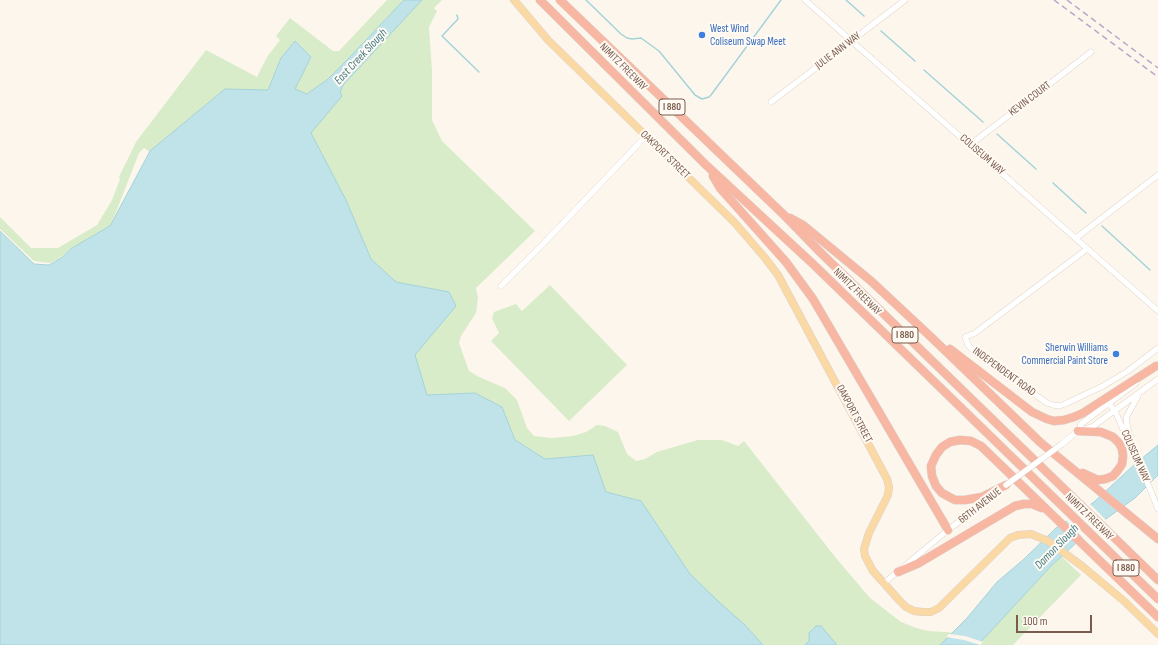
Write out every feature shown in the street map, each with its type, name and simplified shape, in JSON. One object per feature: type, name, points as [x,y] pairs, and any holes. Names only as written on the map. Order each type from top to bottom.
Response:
[{"type":"highway","name":"NIMITZ FREEWAY","points":[[540,0],[706,165],[813,264],[1158,599]]},
{"type":"highway","name":"NIMITZ FREEWAY","points":[[560,0],[784,215],[827,260],[1158,580]]},
{"type":"highway","points":[[706,165],[720,188],[786,262],[813,299],[948,530]]},
{"type":"highway","points":[[784,215],[810,230],[871,281],[932,337],[1042,443],[1158,539]]},
{"type":"highway","points":[[932,337],[952,350],[1032,412],[1054,421],[1064,420],[1083,413],[1157,366]]},
{"type":"highway","points":[[1065,463],[1098,480],[1113,476],[1122,464],[1122,449],[1113,437],[1101,432],[1078,431]]},
{"type":"highway","points":[[1006,485],[982,497],[955,500],[942,493],[936,486],[932,476],[932,466],[936,455],[942,447],[950,442],[960,440],[971,441],[981,446],[1158,617]]},
{"type":"highway","points":[[898,572],[919,563],[1015,506],[1032,504],[1039,506],[1056,518]]},
{"type":"main road","name":"OAKPORT STREET","points":[[514,0],[535,27],[735,223],[772,265],[884,472],[889,487],[888,495],[869,533],[864,549],[868,563],[873,571],[906,607],[914,611],[923,612],[931,612],[939,608],[947,602],[1002,544],[1010,538],[1025,533],[1039,536],[1057,546],[1124,601],[1158,634]]},
{"type":"street","name":"COLISEUM WAY","points":[[805,0],[1158,311]]},
{"type":"street","name":"JULIE ANN WAY","points":[[771,102],[905,0]]},
{"type":"street","name":"KEVIN COURT","points":[[970,145],[1091,52]]},
{"type":"street","points":[[501,286],[646,136]]},
{"type":"street","points":[[1076,238],[1158,175]]},
{"type":"street","name":"INDEPENDENT ROAD","points":[[1087,249],[975,333],[965,337],[968,345],[973,351],[1053,406],[1059,406],[1103,386],[1128,371],[1158,348]]},
{"type":"street","name":"66TH AVENUE","points":[[1078,431],[1081,424],[1157,366]]},
{"type":"street","name":"66TH AVENUE","points":[[884,583],[948,530],[1078,431],[1092,427],[1158,380]]},
{"type":"street","points":[[1131,442],[1126,420],[1140,393]]},
{"type":"street","name":"COLISEUM WAY","points":[[1109,404],[1116,411],[1123,429],[1131,442],[1158,509]]},
{"type":"green space","points":[[387,0],[442,0],[434,8],[437,11],[429,27],[432,71],[432,120],[442,141],[535,231],[476,288],[478,298],[476,313],[461,336],[459,343],[469,371],[505,388],[517,400],[527,428],[534,436],[552,438],[573,436],[586,432],[597,425],[605,426],[618,432],[627,454],[636,461],[645,459],[657,452],[698,440],[722,440],[738,446],[744,441],[836,558],[870,598],[901,622],[916,628],[928,631],[961,633],[1050,566],[1061,556],[1081,575],[1013,645],[0,645],[16,246],[34,264],[49,265],[79,244],[50,263],[34,261],[0,229],[0,217],[31,248],[58,248],[97,225],[112,200],[120,179],[119,177],[136,142],[206,50],[257,77],[267,57],[280,40],[276,36],[290,18],[333,51],[339,51]],"holes":[[[144,148],[150,152],[110,225],[139,153]]]},
{"type":"green space","points":[[550,285],[627,365],[569,421],[491,341],[499,333],[492,318],[494,312],[516,304],[522,311]]},
{"type":"water","points":[[404,0],[422,0],[343,85],[340,93],[342,96],[311,133],[346,200],[371,259],[396,282],[449,292],[456,306],[415,355],[427,395],[475,393],[502,407],[515,440],[545,459],[593,455],[606,492],[641,501],[690,574],[745,625],[763,645],[0,645],[0,231],[34,264],[49,265],[61,258],[72,248],[110,226],[150,151],[225,89],[268,90],[281,58],[295,41],[311,57],[295,89],[307,94],[328,79]]},
{"type":"water","name":"Damon Slough","points":[[1158,445],[1158,475],[1135,498],[1088,532],[1051,566],[978,645],[940,645],[967,618],[997,582],[1024,559],[1056,528],[1094,502]]},
{"type":"water","points":[[816,626],[821,626],[837,645],[805,645],[809,641],[809,633]]},
{"type":"pier","points":[[1089,503],[1106,520],[1084,539],[1065,519]]},
{"type":"pier","points":[[949,634],[965,636],[983,642],[980,645],[964,640],[946,637]]},
{"type":"waterway","name":"East Creek Slough","points":[[586,0],[621,34],[627,38],[641,38],[659,51],[695,95],[702,99],[711,95],[781,0]]},
{"type":"waterway","points":[[846,0],[864,16]]},
{"type":"waterway","points":[[457,15],[458,19],[442,36],[479,72]]},
{"type":"waterway","points":[[881,31],[915,61]]},
{"type":"waterway","points":[[924,70],[983,122]]},
{"type":"waterway","points":[[997,134],[1036,169]]},
{"type":"waterway","points":[[1053,183],[1086,213]]},
{"type":"waterway","points":[[1102,226],[1150,270]]},
{"type":"railway","points":[[1054,0],[1158,77]]},
{"type":"railway","points":[[1067,0],[1158,68]]},
{"type":"place","name":"West Wind Coliseum Swap Meet","points":[[702,35]]},
{"type":"place","name":"Sherwin Williams Commercial Paint Store","points":[[1116,354]]}]
